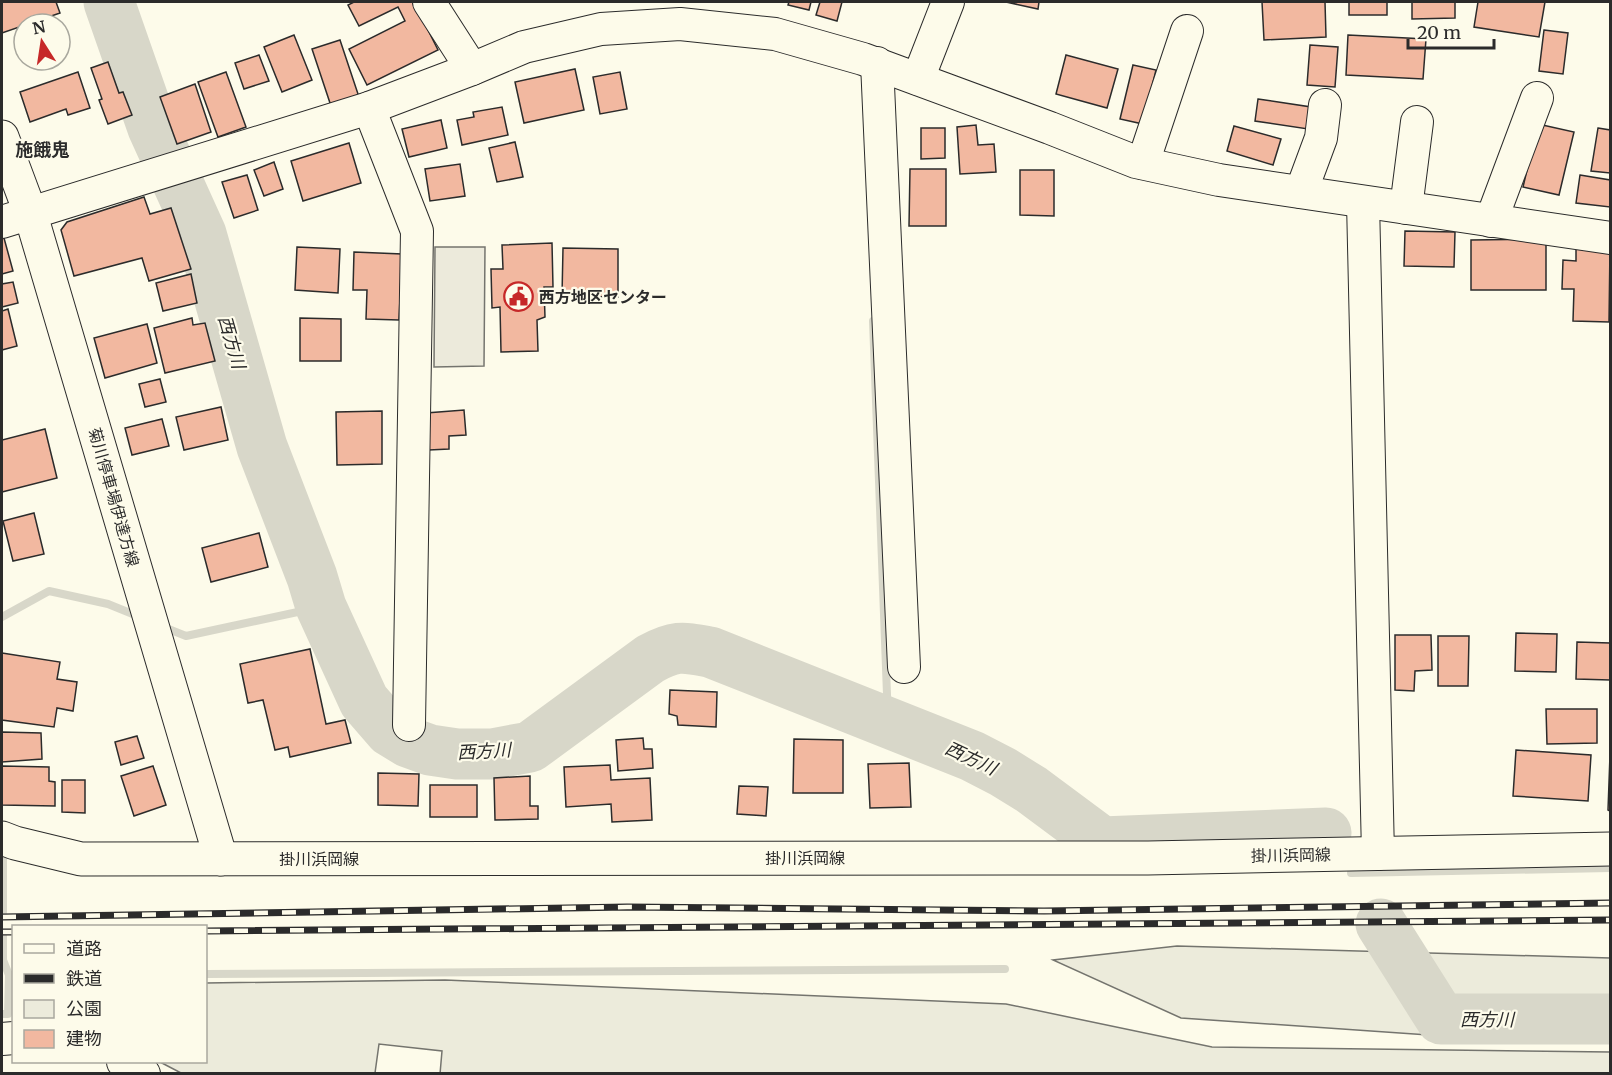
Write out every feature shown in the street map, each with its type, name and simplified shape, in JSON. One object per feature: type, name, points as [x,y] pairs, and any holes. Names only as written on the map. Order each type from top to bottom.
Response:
[{"type":"main road","name":"菊川停車場伊達方線","points":[[2,137],[16,217],[138,578],[221,859]]},
{"type":"main road","name":"掛川浜岡線","points":[[2,838],[81,859],[1148,858],[1611,849]]},
{"type":"street","points":[[429,2],[472,69]]},
{"type":"street","points":[[918,79],[948,2]]},
{"type":"street","points":[[16,217],[369,108],[524,47],[674,13],[775,34],[877,63],[1143,164],[1219,180],[1611,238]]},
{"type":"street","points":[[1143,164],[1187,31]]},
{"type":"street","points":[[877,63],[904,667]]},
{"type":"street","points":[[1491,221],[1537,98]]},
{"type":"street","points":[[1301,192],[1321,138],[1325,105]]},
{"type":"street","points":[[369,108],[417,231],[409,725]]},
{"type":"street","points":[[1406,208],[1417,122]]},
{"type":"street","points":[[1363,202],[1378,854]]},
{"type":"street","points":[[125,1063],[144,1074]]},
{"type":"green space","points":[[1177,946],[1610,958],[1610,1029],[1443,1036],[1181,1018],[1053,960]]},
{"type":"green space","points":[[445,980],[1006,1004],[1212,1047],[1610,1052],[1610,1073],[440,1074],[442,1051],[379,1044],[375,1073],[181,1073],[162,1063],[207,1063],[207,983]]},
{"type":"shaded area","points":[[435,247],[485,247],[484,366],[434,367]]},
{"type":"building","points":[[2,2],[56,2],[60,12],[12,12],[12,30],[2,33]]},
{"type":"building","points":[[354,2],[414,2],[438,50],[367,85],[349,49],[405,21],[398,7],[359,26],[348,5]]},
{"type":"building","points":[[789,2],[811,2],[809,10],[788,5]]},
{"type":"building","points":[[820,2],[842,2],[837,21],[816,15]]},
{"type":"building","points":[[1006,2],[1039,2],[1038,9]]},
{"type":"building","points":[[1262,2],[1325,2],[1326,37],[1264,40]]},
{"type":"building","points":[[1349,2],[1387,2],[1387,15],[1349,15]]},
{"type":"building","points":[[1412,2],[1455,2],[1455,18],[1412,19]]},
{"type":"building","points":[[1478,2],[1545,2],[1539,37],[1474,27]]},
{"type":"building","points":[[1544,30],[1568,33],[1563,74],[1539,71]]},
{"type":"building","points":[[294,35],[312,80],[282,92],[264,47]]},
{"type":"building","points":[[1348,35],[1426,39],[1423,79],[1346,75]]},
{"type":"building","points":[[340,40],[359,97],[331,106],[312,49]]},
{"type":"building","points":[[1310,45],[1338,47],[1335,87],[1307,85]]},
{"type":"building","points":[[259,55],[269,81],[244,89],[235,63]]},
{"type":"building","points":[[1066,55],[1118,69],[1107,108],[1056,94]]},
{"type":"building","points":[[108,62],[119,93],[123,92],[132,115],[108,124],[91,68]]},
{"type":"building","points":[[1133,65],[1156,70],[1143,124],[1120,119]]},
{"type":"building","points":[[575,69],[584,110],[524,123],[515,82]]},
{"type":"building","points":[[78,72],[90,108],[68,115],[66,109],[30,122],[20,92]]},
{"type":"building","points":[[226,72],[246,127],[218,137],[198,82]]},
{"type":"building","points":[[620,72],[627,109],[600,114],[593,77]]},
{"type":"building","points":[[195,84],[211,132],[177,144],[160,97]]},
{"type":"building","points":[[1258,99],[1311,107],[1308,129],[1255,121]]},
{"type":"building","points":[[502,107],[508,135],[462,145],[457,120],[474,117],[473,112]]},
{"type":"building","points":[[441,120],[447,148],[409,157],[402,129]]},
{"type":"building","points":[[1538,124],[1574,132],[1559,195],[1523,187]]},
{"type":"building","points":[[976,125],[978,145],[994,144],[996,172],[960,174],[957,127]]},
{"type":"building","points":[[1234,126],[1281,139],[1273,165],[1227,151]]},
{"type":"building","points":[[921,128],[945,128],[945,158],[921,159]]},
{"type":"building","points":[[1598,128],[1610,130],[1610,173],[1591,171]]},
{"type":"building","points":[[515,142],[523,177],[497,182],[489,148]]},
{"type":"building","points":[[349,143],[361,183],[303,201],[291,161]]},
{"type":"building","points":[[274,162],[283,189],[264,196],[254,170]]},
{"type":"building","points":[[460,164],[465,196],[430,201],[425,169]]},
{"type":"building","points":[[910,169],[946,169],[946,226],[909,226]]},
{"type":"building","points":[[1020,170],[1054,170],[1054,216],[1020,215]]},
{"type":"building","points":[[247,175],[258,210],[234,218],[222,182]]},
{"type":"building","points":[[1580,175],[1610,180],[1610,207],[1576,203]]},
{"type":"building","points":[[144,197],[150,214],[171,208],[191,269],[149,281],[142,258],[74,276],[61,230],[67,222]]},
{"type":"building","points":[[1405,231],[1455,232],[1454,267],[1404,266]]},
{"type":"building","points":[[2,238],[4,238],[13,271],[2,274]]},
{"type":"building","points":[[1546,239],[1546,290],[1471,290],[1471,240]]},
{"type":"building","name":"西方地区センター","points":[[552,243],[553,287],[544,287],[545,317],[537,320],[538,351],[501,352],[500,307],[492,308],[491,269],[503,269],[502,245]]},
{"type":"building","points":[[1576,246],[1610,247],[1609,322],[1573,321],[1574,289],[1562,289],[1563,260],[1576,261]]},
{"type":"building","points":[[297,247],[340,249],[338,293],[295,290]]},
{"type":"building","points":[[563,248],[618,249],[618,297],[562,296]]},
{"type":"building","points":[[354,252],[402,254],[399,320],[366,319],[367,290],[353,290]]},
{"type":"building","points":[[191,274],[197,303],[163,311],[156,283]]},
{"type":"building","points":[[13,282],[18,303],[2,307],[2,284]]},
{"type":"building","points":[[8,309],[17,346],[2,350],[2,311]]},
{"type":"building","points":[[192,318],[193,325],[205,323],[215,361],[165,373],[154,328]]},
{"type":"building","points":[[300,318],[341,319],[341,361],[300,361]]},
{"type":"building","points":[[147,324],[157,363],[105,378],[94,338]]},
{"type":"building","points":[[160,379],[166,402],[145,407],[139,384]]},
{"type":"building","points":[[221,407],[228,440],[184,450],[176,417]]},
{"type":"building","points":[[464,410],[466,435],[449,436],[449,449],[429,450],[426,413]]},
{"type":"building","points":[[382,411],[382,464],[337,465],[336,412]]},
{"type":"building","points":[[162,419],[169,446],[132,455],[125,428]]},
{"type":"building","points":[[45,429],[57,478],[2,492],[2,440]]},
{"type":"building","points":[[34,513],[44,554],[13,561],[3,521]]},
{"type":"building","points":[[259,533],[268,567],[211,582],[202,548]]},
{"type":"building","points":[[1516,633],[1557,634],[1556,672],[1515,671]]},
{"type":"building","points":[[1395,635],[1431,635],[1432,670],[1415,671],[1414,691],[1395,690]]},
{"type":"building","points":[[1438,636],[1469,636],[1468,686],[1438,686]]},
{"type":"building","points":[[1577,642],[1610,643],[1610,680],[1576,679]]},
{"type":"building","points":[[310,649],[326,724],[345,720],[351,743],[290,757],[288,747],[275,750],[263,700],[248,703],[240,664]]},
{"type":"building","points":[[2,653],[60,662],[57,679],[77,682],[73,711],[57,708],[54,727],[2,720]]},
{"type":"building","points":[[670,690],[717,692],[716,727],[678,725],[677,716],[669,714]]},
{"type":"building","points":[[1546,709],[1597,709],[1597,743],[1547,744]]},
{"type":"building","points":[[2,732],[41,733],[42,759],[2,762]]},
{"type":"building","points":[[137,736],[144,758],[121,765],[115,742]]},
{"type":"building","points":[[643,738],[644,749],[652,749],[653,768],[618,771],[616,740]]},
{"type":"building","points":[[794,739],[843,740],[843,793],[793,793]]},
{"type":"building","points":[[1516,750],[1591,755],[1588,801],[1513,796]]},
{"type":"building","points":[[1610,755],[1610,811],[1608,810]]},
{"type":"building","points":[[909,763],[911,807],[870,808],[868,764]]},
{"type":"building","points":[[610,765],[611,780],[650,778],[652,820],[612,822],[611,804],[566,807],[564,767]]},
{"type":"building","points":[[2,766],[49,767],[49,781],[55,782],[55,806],[2,805]]},
{"type":"building","points":[[153,766],[166,805],[134,816],[121,776]]},
{"type":"building","points":[[378,773],[419,774],[418,806],[378,805]]},
{"type":"building","points":[[530,776],[530,806],[538,806],[538,819],[495,820],[494,778]]},
{"type":"building","points":[[62,780],[85,780],[85,813],[62,812]]},
{"type":"building","points":[[430,785],[477,785],[477,817],[430,817]]},
{"type":"building","points":[[739,786],[768,787],[766,816],[737,814]]},
{"type":"waterway","name":"西方川","points":[[109,2],[153,128],[201,234],[262,447],[312,577],[321,607],[364,701],[390,731],[408,742],[430,750],[457,754],[492,754],[530,747],[650,659],[673,649],[692,649],[710,652],[972,756],[1032,790],[1102,842],[1326,833]]},
{"type":"waterway","points":[[873,321],[888,721]]},
{"type":"waterway","points":[[2,617],[49,591],[108,604],[140,617]]},
{"type":"waterway","points":[[161,626],[186,636],[321,607]]},
{"type":"waterway","points":[[3,845],[3,912]]},
{"type":"waterway","points":[[1351,873],[1610,868]]},
{"type":"waterway","name":"西方川","points":[[1381,924],[1441,1019],[1610,1019]]},
{"type":"waterway","points":[[3,936],[3,960],[9,975]]},
{"type":"waterway","points":[[207,974],[1005,969]]},
{"type":"waterway","points":[[2,1014],[8,1014],[9,975],[12,975]]},
{"type":"railway","points":[[2,917],[627,907],[1044,911],[1610,903]]},
{"type":"railway","points":[[207,931],[1610,920]]},
{"type":"railway","points":[[2,932],[12,932]]},
{"type":"place","name":"西方地区センター","points":[[518,297]]},
{"type":"district","name":"施餓鬼","points":[[42,149]]}]
